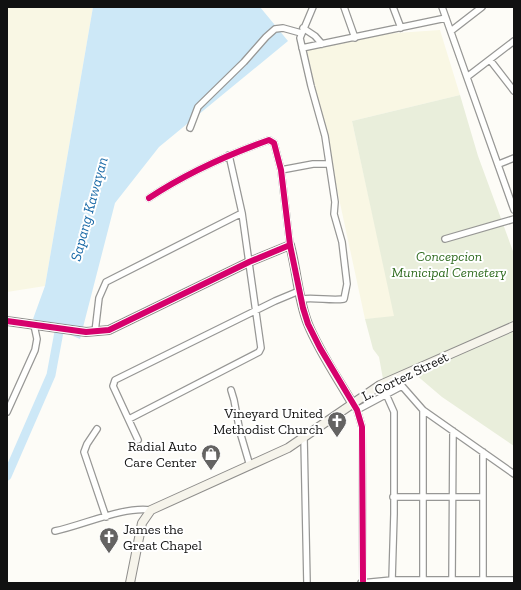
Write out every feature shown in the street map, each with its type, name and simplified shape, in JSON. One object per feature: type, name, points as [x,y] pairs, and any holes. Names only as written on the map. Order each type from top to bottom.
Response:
[{"type":"main road","points":[[7,320],[86,332],[109,330],[249,262],[290,245],[297,273],[300,295],[308,324],[352,403]]},
{"type":"main road","name":"L. Cortez Street","points":[[151,510],[271,457],[304,438],[370,390],[514,326]]},
{"type":"main road","points":[[130,583],[142,523],[151,510]]},
{"type":"street","points":[[138,440],[113,386],[115,380],[255,312],[300,295],[312,298],[335,300],[344,299],[347,293],[342,242],[334,214],[335,202],[324,136],[302,48],[302,31],[313,7]]},
{"type":"street","points":[[344,7],[355,38]]},
{"type":"street","points":[[393,7],[401,28]]},
{"type":"street","points":[[442,7],[514,209]]},
{"type":"street","points":[[450,32],[482,7]]},
{"type":"street","points":[[302,48],[446,18]]},
{"type":"street","points":[[190,128],[198,107],[244,62],[266,37],[275,30],[283,28],[302,31],[315,36],[322,44]]},
{"type":"street","points":[[467,77],[514,41]]},
{"type":"street","points":[[490,60],[514,90]]},
{"type":"street","points":[[149,198],[170,183],[229,155],[269,140],[274,143],[281,170],[290,245]]},
{"type":"street","points":[[129,419],[259,352],[262,345],[255,312],[242,213],[229,155]]},
{"type":"street","points":[[499,164],[514,158]]},
{"type":"street","points":[[281,170],[313,164],[329,164]]},
{"type":"street","points":[[95,332],[99,298],[106,282],[242,213]]},
{"type":"street","points":[[445,239],[514,219]]},
{"type":"street","points":[[7,412],[35,350],[37,325]]},
{"type":"street","points":[[398,377],[402,386],[423,410],[514,474]]},
{"type":"street","points":[[357,410],[402,386]]},
{"type":"street","points":[[231,390],[240,432],[250,466]]},
{"type":"street","points":[[386,394],[394,412],[392,580]]},
{"type":"street","points":[[352,403],[357,410],[362,427],[362,582],[392,580],[483,582],[514,580]]},
{"type":"street","points":[[423,410],[422,497],[424,581]]},
{"type":"street","points":[[97,429],[87,444],[84,452],[106,517]]},
{"type":"street","points":[[452,581],[451,496],[453,431]]},
{"type":"street","points":[[304,438],[307,583]]},
{"type":"street","points":[[483,452],[483,582]]},
{"type":"street","points":[[394,497],[482,497]]},
{"type":"street","points":[[55,531],[73,528],[106,517],[143,509],[151,510]]},
{"type":"shaded area","points":[[7,7],[93,7],[45,286],[7,292]]},
{"type":"shaded area","points":[[440,30],[460,95],[352,121],[395,317],[365,319],[307,50],[382,34]]},
{"type":"green space","name":"Concepcion Municipal Cemetery","points":[[460,95],[478,156],[514,254],[514,321],[383,379],[379,357],[373,349],[365,319],[394,316],[352,121]]},
{"type":"green space","points":[[514,330],[514,446],[442,397],[415,374]]},
{"type":"water","points":[[93,7],[260,7],[288,41],[159,147],[115,203],[80,339],[33,319],[45,286]]},
{"type":"waterway","name":"Sapang Kawayan","points":[[7,476],[51,375],[61,321]]},
{"type":"cycle path","points":[[149,198],[178,180],[223,158],[269,140],[274,143],[281,170],[290,245],[303,308],[308,324],[320,348],[357,410],[362,427],[363,581]]},
{"type":"cycle path","points":[[7,321],[86,332],[109,330],[249,262],[290,245]]},
{"type":"place","name":"Vineyard United Methodist Church","points":[[337,438]]},
{"type":"place","name":"Radial Auto Care Center","points":[[211,471]]},
{"type":"place","name":"James the Great Chapel","points":[[109,554]]}]
